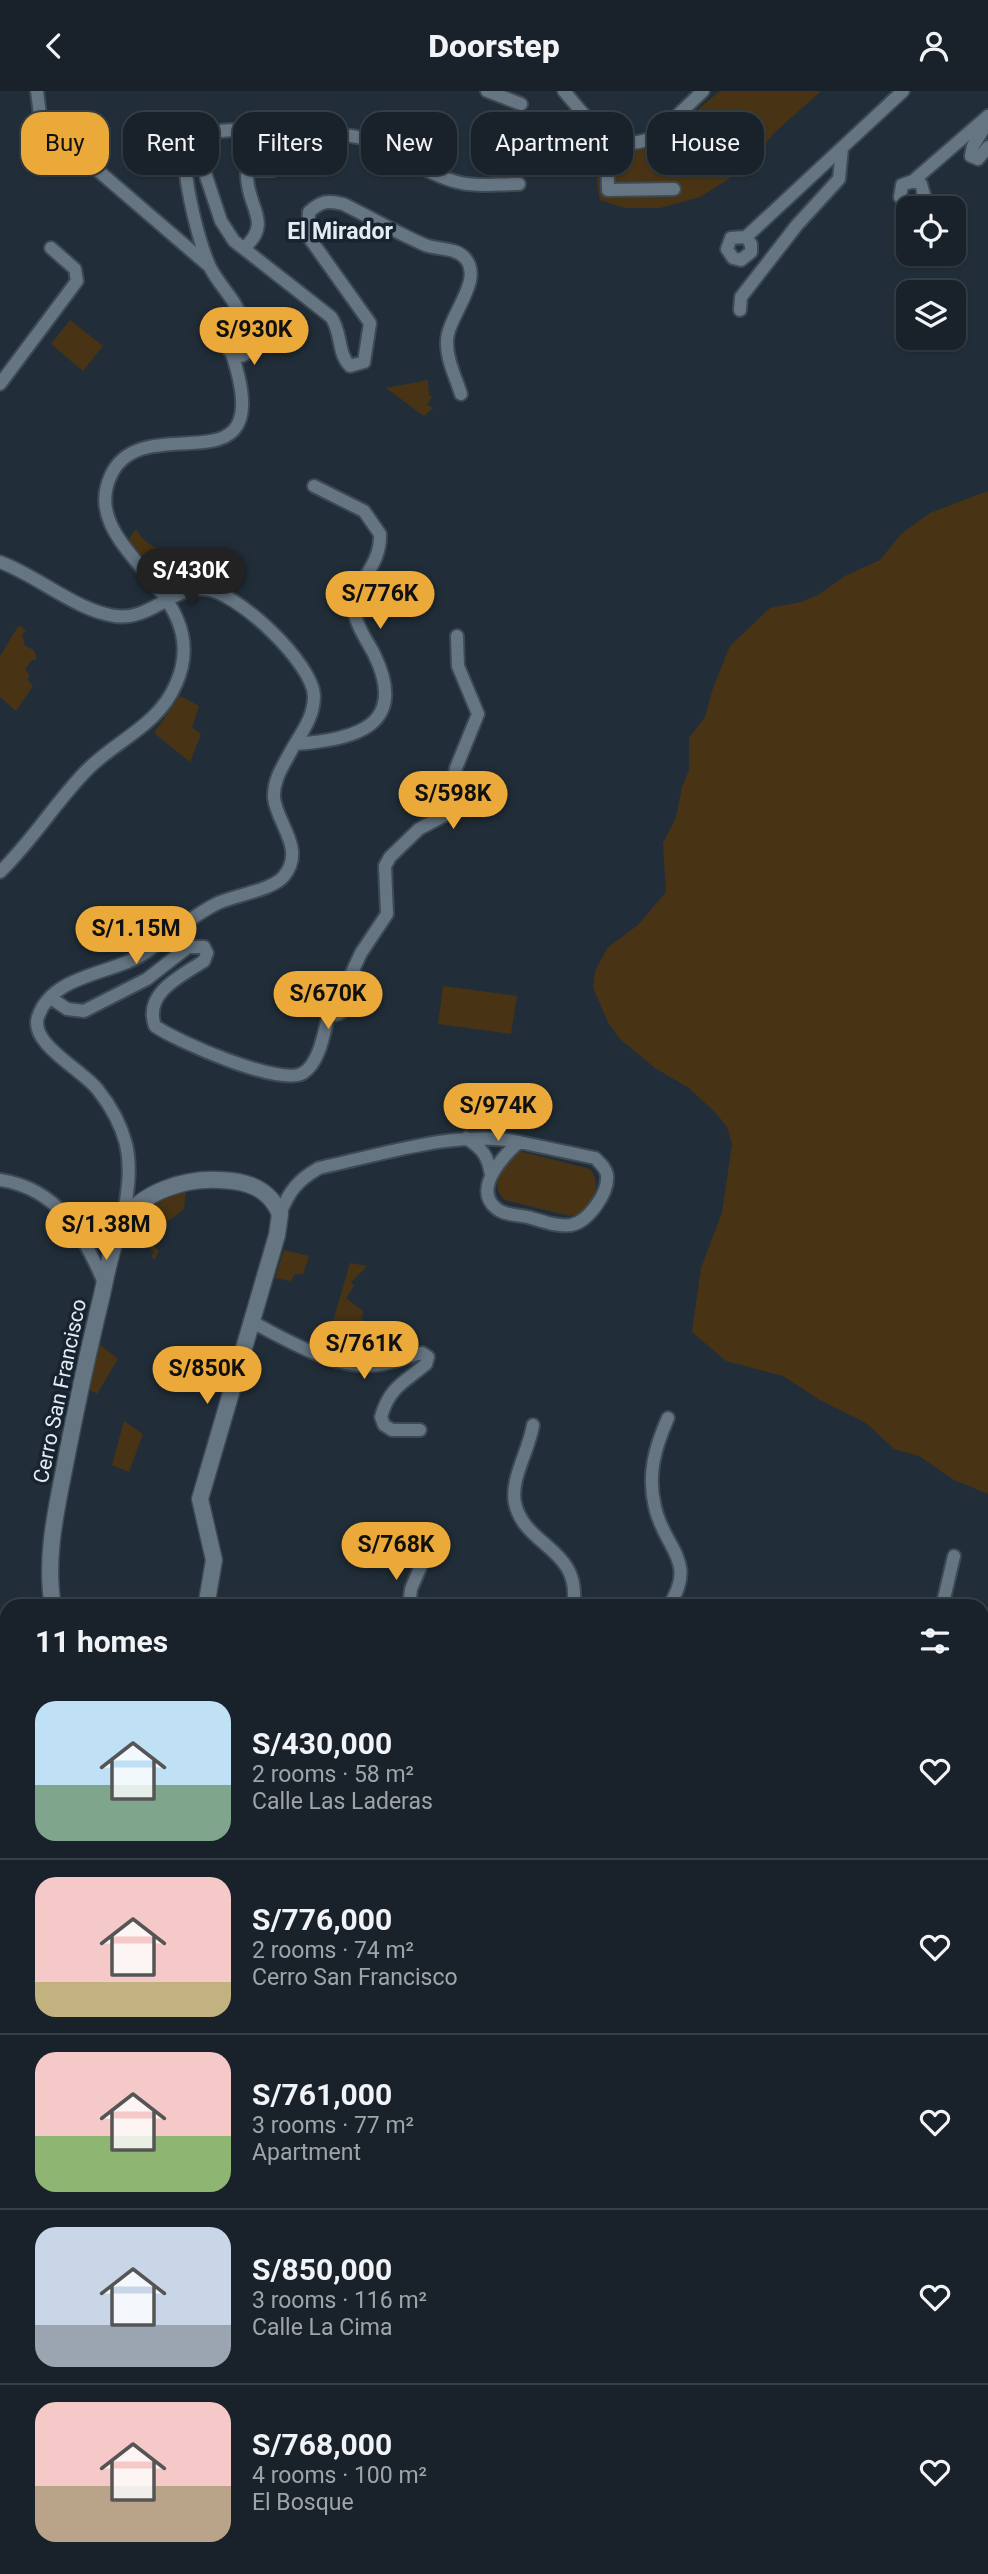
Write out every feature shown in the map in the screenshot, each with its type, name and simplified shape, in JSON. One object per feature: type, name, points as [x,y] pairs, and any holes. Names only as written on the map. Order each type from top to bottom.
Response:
[{"type":"street","points":[[0,872],[88,769],[140,730],[164,707],[177,682],[185,651],[182,630],[168,599],[111,527],[107,508],[110,476],[124,459],[148,448],[218,440],[228,435],[242,419],[239,353],[249,343],[242,335],[241,314],[210,266],[45,125],[40,115],[37,91]]},
{"type":"street","points":[[487,91],[521,104]]},
{"type":"street","points":[[564,91],[583,112]]},
{"type":"street","points":[[633,142],[648,140],[703,91]]},
{"type":"street","points":[[746,237],[903,91]]},
{"type":"street","points":[[913,181],[988,116]]},
{"type":"street","points":[[988,122],[973,146],[971,156],[978,159],[988,147]]},
{"type":"street","points":[[219,131],[345,134],[369,140],[460,183],[519,184]]},
{"type":"street","points":[[740,310],[741,297],[797,225],[839,179],[842,148]]},
{"type":"street","points":[[187,175],[210,266]]},
{"type":"street","points":[[206,175],[222,221],[234,241],[331,317],[338,330],[345,361],[350,366],[357,366],[367,355],[370,323],[308,236],[309,212],[318,203],[329,201],[343,204],[427,246],[455,251],[466,259],[471,270],[470,283],[454,312],[446,341],[461,394]]},
{"type":"street","points":[[244,248],[256,237],[260,228],[247,184],[247,175]]},
{"type":"street","points":[[608,175],[608,190],[674,189]]},
{"type":"street","points":[[0,384],[77,281],[75,269],[51,248]]},
{"type":"street","points":[[295,744],[334,741],[364,731],[377,719],[385,692],[383,674],[356,618],[354,604],[376,561],[380,534],[363,511],[314,486]]},
{"type":"street","points":[[0,562],[24,571],[97,612],[117,616],[135,615],[188,589],[207,588],[223,595],[269,628],[302,663],[314,693],[313,709],[275,787],[276,807],[291,845],[291,862],[284,877],[273,884],[219,902],[189,919],[137,957],[91,974],[51,998],[67,1009],[83,1010],[147,979],[188,947],[197,945],[207,953],[204,961],[158,995],[151,1017],[155,1026],[225,1059],[285,1076],[303,1073],[310,1066],[329,1014]]},
{"type":"street","points":[[343,992],[362,953],[387,914],[385,866],[390,857],[419,829],[440,820],[450,807],[456,768],[478,714],[458,666],[457,636]]},
{"type":"street","points":[[331,988],[343,992],[347,1000],[345,1009],[338,1014],[329,1014],[320,1005],[320,996],[331,988]]},
{"type":"street","name":"Cerro San Francisco","points":[[51,998],[37,1019],[37,1029],[42,1040],[99,1090],[125,1143],[129,1181],[122,1223],[81,1378],[54,1525],[50,1556],[53,1599]]},
{"type":"street","points":[[466,1138],[488,1157],[491,1175]]},
{"type":"street","points":[[207,1599],[214,1560],[200,1499],[288,1192],[302,1178],[319,1168],[466,1138],[519,1142],[595,1158],[603,1166],[607,1176],[604,1194],[584,1219],[573,1225],[559,1225],[498,1210],[490,1201],[487,1188],[491,1175],[519,1142]]},
{"type":"street","points":[[122,1223],[141,1202],[160,1191],[208,1179],[232,1180],[258,1188],[275,1202],[280,1214]]},
{"type":"street","points":[[0,1180],[26,1186],[63,1211],[88,1244],[105,1285]]},
{"type":"street","points":[[88,1244],[103,1246],[117,1240]]},
{"type":"street","points":[[250,1321],[303,1348],[347,1364],[383,1364],[422,1353],[428,1357],[426,1364],[405,1377],[395,1389],[381,1417],[384,1425],[392,1430],[420,1430]]},
{"type":"street","points":[[668,1418],[655,1450],[652,1483],[656,1511],[682,1565],[680,1586],[673,1599]]},
{"type":"street","points":[[533,1425],[526,1456],[517,1476],[515,1504],[531,1531],[568,1566],[574,1588],[573,1599]]},
{"type":"street","points":[[944,1599],[954,1556]]},
{"type":"street","points":[[409,1599],[421,1568]]},
{"type":"shaded area","points":[[720,91],[821,91],[773,134],[764,146],[764,112],[695,112]]},
{"type":"shaded area","points":[[647,148],[647,175],[735,175],[700,197],[660,208],[625,208],[600,200],[598,175],[633,175],[633,150]]},
{"type":"shaded area","points":[[70,320],[103,346],[83,371],[51,344]]},
{"type":"shaded area","points":[[428,380],[429,395],[432,397],[427,405],[433,408],[424,416],[386,388]]},
{"type":"shaded area","points":[[988,491],[988,1494],[954,1480],[919,1456],[894,1449],[866,1423],[820,1400],[783,1376],[726,1361],[692,1332],[701,1268],[722,1213],[732,1144],[727,1127],[715,1112],[689,1088],[655,1068],[620,1039],[609,1024],[593,988],[595,971],[608,947],[638,925],[666,892],[663,843],[676,818],[682,787],[689,770],[689,738],[705,717],[730,646],[770,608],[801,602],[820,594],[845,576],[880,560],[901,534],[930,513]]},
{"type":"shaded area","points":[[136,529],[152,546],[175,548],[180,563],[186,562],[189,577],[169,585],[128,540]]},
{"type":"shaded area","points":[[19,625],[26,631],[22,634],[25,646],[34,650],[37,660],[32,660],[25,669],[30,676],[27,679],[33,686],[16,711],[0,697],[0,656]]},
{"type":"shaded area","points":[[180,696],[199,706],[192,727],[201,734],[190,762],[154,733]]},
{"type":"shaded area","points":[[443,986],[517,996],[511,1034],[438,1024]]},
{"type":"shaded area","points":[[519,1151],[590,1169],[594,1175],[596,1190],[590,1205],[578,1215],[570,1216],[505,1200],[498,1191],[498,1180],[507,1163]]},
{"type":"shaded area","points":[[186,1189],[184,1209],[158,1229],[150,1242],[159,1251],[155,1259],[151,1257],[154,1252],[144,1243],[139,1249],[124,1240],[136,1222],[150,1209]]},
{"type":"shaded area","points":[[284,1250],[309,1256],[303,1274],[295,1274],[291,1281],[275,1278]]},
{"type":"shaded area","points":[[350,1263],[367,1266],[351,1282],[354,1286],[346,1298],[364,1312],[361,1317],[364,1321],[348,1348],[327,1342]]},
{"type":"shaded area","points":[[98,1343],[118,1359],[97,1394],[87,1388]]},
{"type":"shaded area","points":[[124,1421],[143,1434],[129,1472],[112,1465]]},
{"type":"district","name":"El Mirador","points":[[340,231]]}]
